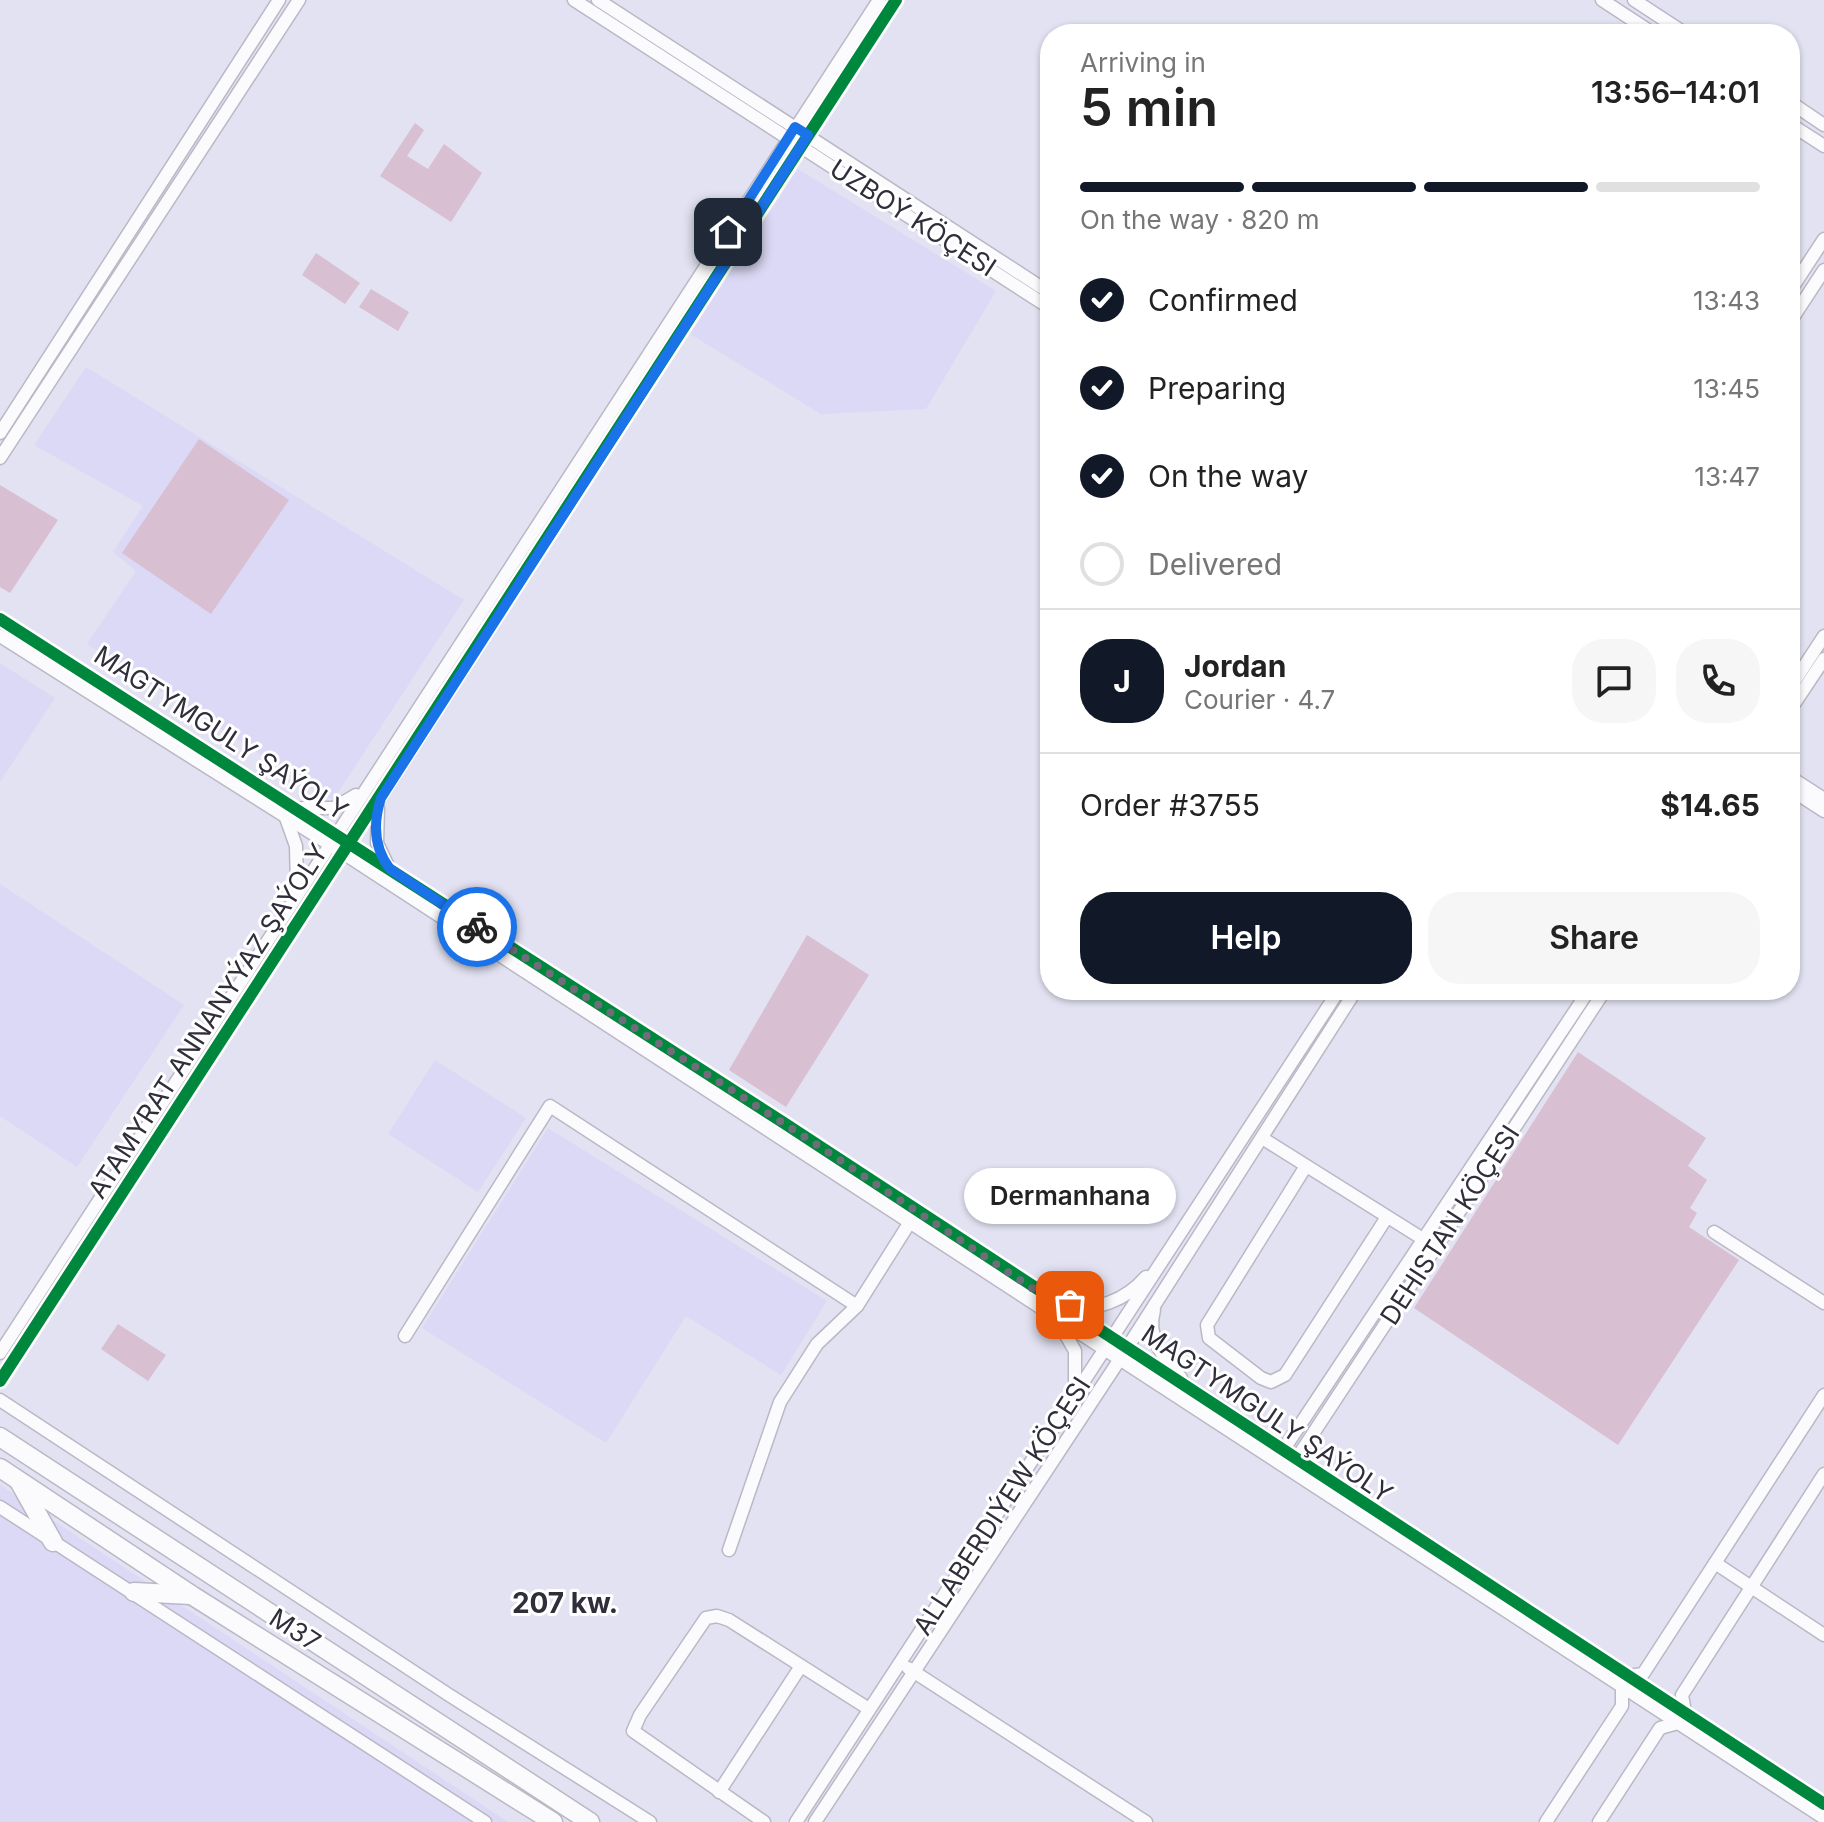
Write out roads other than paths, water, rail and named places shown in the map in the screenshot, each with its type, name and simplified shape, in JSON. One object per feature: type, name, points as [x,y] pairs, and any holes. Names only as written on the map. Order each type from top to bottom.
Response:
[{"type":"highway","name":"M37","points":[[0,1437],[590,1822]]},
{"type":"highway","name":"M37","points":[[0,1468],[193,1596],[553,1822]]},
{"type":"highway","points":[[19,1480],[53,1542]]},
{"type":"highway","points":[[134,1592],[193,1596]]},
{"type":"street","points":[[0,433],[279,0]]},
{"type":"street","points":[[0,458],[299,0]]},
{"type":"street","name":"UZBOÝ KÖÇESI","points":[[574,0],[1040,287]]},
{"type":"street","name":"UZBOÝ KÖÇESI","points":[[598,0],[792,132]]},
{"type":"street","name":"ATAMYRAT ANNANYÝAZ ŞAÝOLY","points":[[0,1353],[879,0]]},
{"type":"street","name":"ATAMYRAT ANNANYÝAZ ŞAÝOLY","points":[[0,1381],[896,0]]},
{"type":"street","points":[[1602,0],[1639,24]]},
{"type":"street","points":[[1634,0],[1671,24]]},
{"type":"street","points":[[1800,109],[1824,125]]},
{"type":"street","points":[[1800,130],[1824,146]]},
{"type":"street","name":"UZBOÝ KÖÇESI","points":[[805,140],[1040,301]]},
{"type":"street","points":[[1800,276],[1824,239]]},
{"type":"street","points":[[1800,307],[1824,270]]},
{"type":"street","name":"MAGTYMGULY ŞAÝOLY","points":[[0,619],[336,832],[347,848],[1105,1350],[1124,1353],[1201,1397],[1682,1718],[1824,1818]]},
{"type":"street","name":"MAGTYMGULY ŞAÝOLY","points":[[0,636],[328,844],[347,848],[390,869],[1113,1338],[1124,1353],[1625,1680]]},
{"type":"street","points":[[1800,673],[1824,636]]},
{"type":"street","points":[[1800,695],[1824,659]]},
{"type":"street","points":[[1800,783],[1824,799]]},
{"type":"street","points":[[297,808],[334,808],[347,804],[367,785]]},
{"type":"street","points":[[1800,795],[1824,811]]},
{"type":"street","points":[[381,798],[376,814],[377,843],[390,869]]},
{"type":"street","points":[[286,818],[296,846],[296,893]]},
{"type":"street","name":"ALLABERDIÝEW KÖÇESI","points":[[796,1822],[1332,1000]]},
{"type":"street","name":"ALLABERDIÝEW KÖÇESI","points":[[815,1822],[1124,1353],[1350,1000]]},
{"type":"street","name":"DEHISTAN KÖÇESI","points":[[1282,1452],[1582,1000]]},
{"type":"street","name":"DEHISTAN KÖÇESI","points":[[1295,1461],[1598,1000]]},
{"type":"street","points":[[405,1336],[550,1106],[857,1306]]},
{"type":"street","points":[[1262,1138],[1423,1239]]},
{"type":"street","points":[[1306,1166],[1207,1325],[1209,1338],[1261,1378],[1271,1382],[1285,1375],[1387,1217]]},
{"type":"street","points":[[729,1550],[780,1402],[817,1344],[857,1306],[910,1222]]},
{"type":"street","points":[[1714,1232],[1824,1303]]},
{"type":"street","points":[[1047,1298],[1083,1309],[1098,1307],[1142,1282],[1168,1250]]},
{"type":"street","points":[[1157,1302],[1151,1323],[1159,1350],[1201,1397]]},
{"type":"street","points":[[1053,1316],[1075,1351],[1077,1379],[1073,1398]]},
{"type":"street","points":[[1546,1822],[1622,1706],[1625,1680],[1643,1674],[1824,1395]]},
{"type":"street","points":[[0,1400],[449,1695],[650,1822]]},
{"type":"street","points":[[1599,1822],[1660,1728],[1682,1718],[1682,1695],[1824,1474]]},
{"type":"street","points":[[0,1507],[485,1822]]},
{"type":"street","points":[[1715,1563],[1824,1635]]},
{"type":"street","points":[[764,1822],[633,1731],[640,1715],[706,1618],[717,1616],[729,1620],[869,1709]]},
{"type":"street","points":[[899,1662],[1146,1822]]},
{"type":"street","points":[[719,1792],[801,1666]]},
{"type":"street","name":"MAGTYMGULY ŞAÝOLY","points":[[1682,1718],[1824,1804]]},
{"type":"place","name":"Dermanhana","points":[[1070,1305]]},
{"type":"district","name":"207 kw.","points":[[565,1603]]}]
